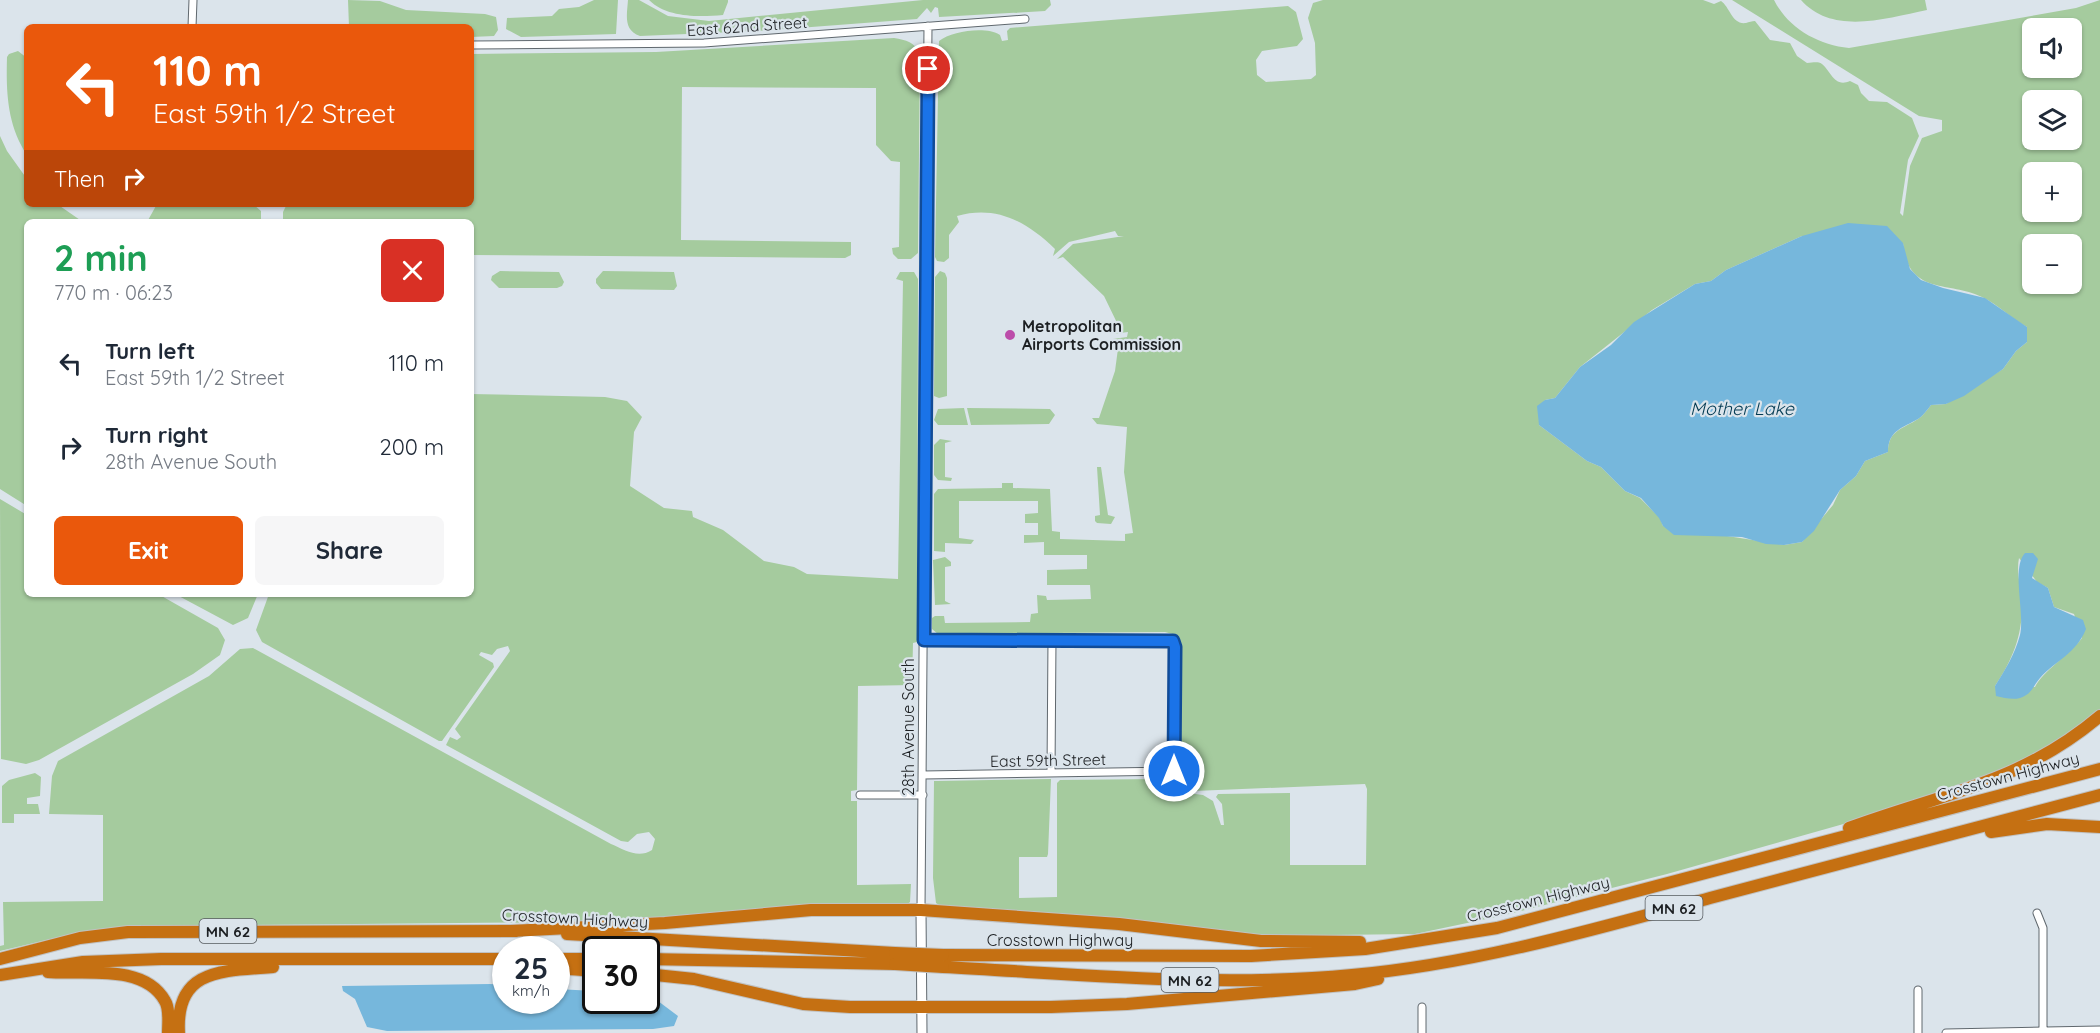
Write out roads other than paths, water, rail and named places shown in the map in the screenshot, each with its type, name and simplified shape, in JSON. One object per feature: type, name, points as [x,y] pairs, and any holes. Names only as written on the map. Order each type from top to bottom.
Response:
[{"type":"highway","points":[[1785,852],[1870,820],[1996,780],[2049,754],[2100,716]]},
{"type":"highway","name":"Crosstown Highway","points":[[943,961],[1241,956],[1334,951],[1409,943],[1497,928],[2100,769]]},
{"type":"highway","name":"Crosstown Highway","points":[[0,958],[80,938],[128,932],[511,931],[1197,980],[1270,980],[1352,975],[1436,965],[1551,940],[2100,795]]},
{"type":"highway","points":[[1910,845],[2024,826],[2100,827]]},
{"type":"highway","points":[[511,931],[665,923],[811,910],[921,910],[1119,924],[1261,941],[1409,943]]},
{"type":"highway","name":"Crosstown Highway","points":[[660,959],[895,958]]},
{"type":"highway","name":"MN 62","points":[[0,975],[20,970],[83,962],[139,960],[492,959]]},
{"type":"highway","points":[[179,1033],[180,1002],[193,983],[218,971],[361,960]]},
{"type":"highway","points":[[660,975],[694,979],[803,1004],[1051,1007],[1138,1003],[1355,984],[1436,965]]},
{"type":"highway","points":[[20,970],[141,978],[155,987],[166,1002],[168,1033]]},
{"type":"street","points":[[192,24],[193,0]]},
{"type":"street","name":"East 62nd Street","points":[[474,45],[704,43],[1025,19]]},
{"type":"street","name":"28th Avenue South","points":[[922,1033],[928,26]]},
{"type":"street","points":[[924,640],[1052,639],[1051,773]]},
{"type":"street","name":"East 59th Street","points":[[923,775],[1174,771],[1175,647],[1173,641],[1052,639]]},
{"type":"street","points":[[860,795],[923,795]]},
{"type":"street","points":[[2037,913],[2043,928],[2043,1032]]},
{"type":"street","points":[[1918,990],[1918,1033]]},
{"type":"street","points":[[1422,1007],[1422,1033]]},
{"type":"street","points":[[1946,1033],[2100,1030]]},
{"type":"water","name":"Mother Lake","points":[[1848,223],[1887,226],[1903,243],[1910,269],[1921,280],[1985,298],[2027,327],[2027,342],[2016,351],[2003,369],[1964,396],[1946,404],[1931,405],[1920,418],[1897,431],[1891,439],[1888,452],[1865,461],[1856,476],[1840,490],[1814,531],[1802,542],[1784,545],[1766,544],[1742,537],[1674,535],[1663,526],[1641,498],[1625,491],[1601,467],[1587,461],[1539,425],[1537,406],[1545,400],[1555,398],[1580,367],[1611,345],[1634,322],[1695,284],[1711,281],[1726,270],[1802,236]]},
{"type":"water","points":[[2025,553],[2033,553],[2038,559],[2032,578],[2048,588],[2054,607],[2083,620],[2086,629],[2077,645],[2040,678],[2032,690],[2014,699],[1996,696],[1995,686],[2013,655],[2020,635],[2019,569]]},
{"type":"water","points":[[492,984],[492,1014],[570,1014],[570,990],[582,990],[582,1014],[660,1014],[660,1002],[678,1016],[674,1026],[653,1029],[387,1031],[367,1027],[355,999],[343,991],[342,986]]},
{"type":"place","name":"Metropolitan Airports Commission","points":[[1010,335]]}]
